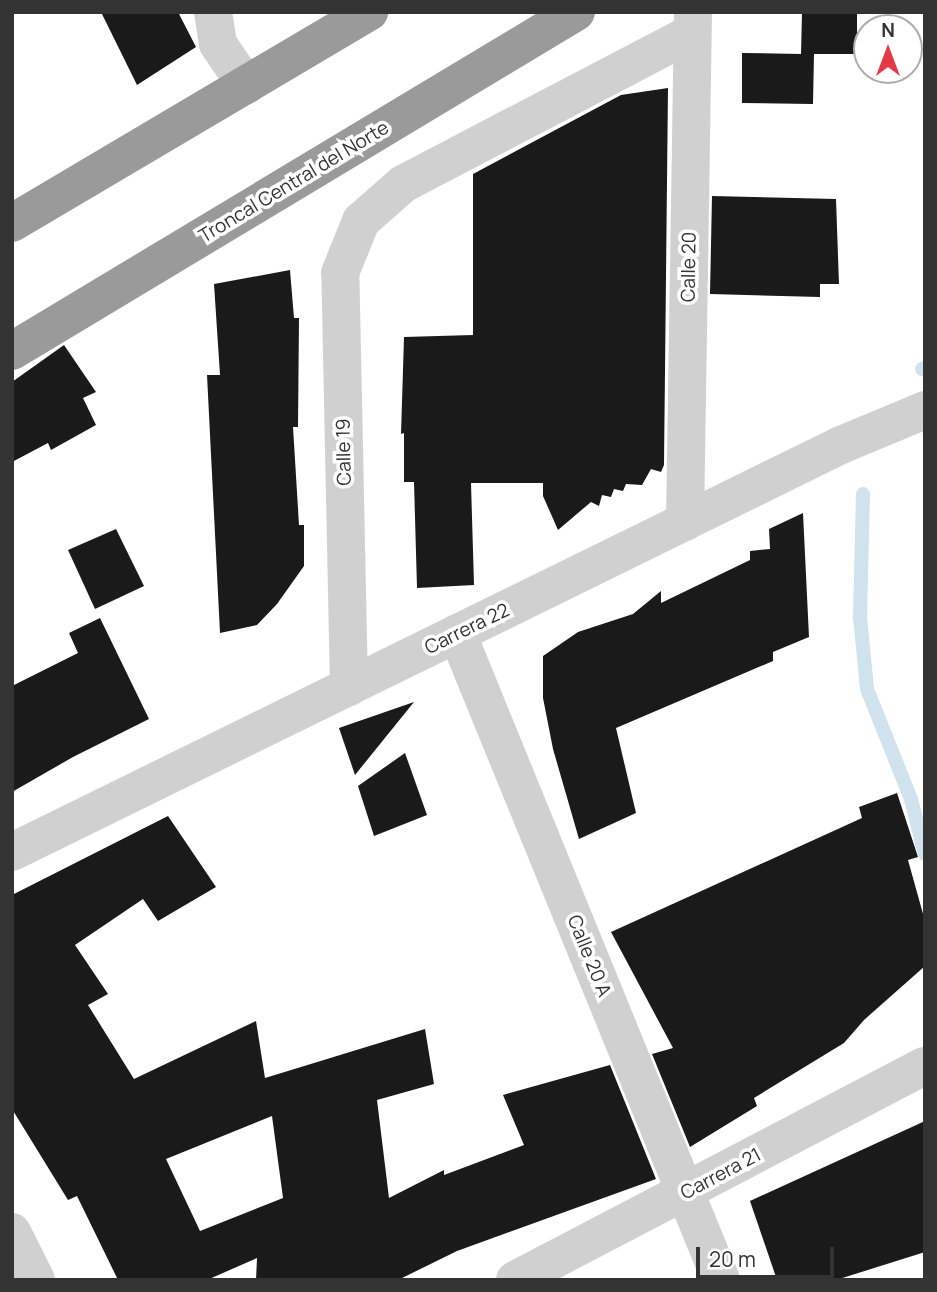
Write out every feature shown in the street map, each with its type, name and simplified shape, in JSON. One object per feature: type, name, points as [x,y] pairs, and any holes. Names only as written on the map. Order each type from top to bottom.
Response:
[{"type":"highway","points":[[12,223],[369,12]]},
{"type":"highway","name":"Troncal Central del Norte","points":[[12,351],[576,12]]},
{"type":"street","points":[[214,12],[218,44],[246,85]]},
{"type":"street","name":"Calle 19","points":[[349,687],[340,273],[361,220],[403,184],[692,23]]},
{"type":"street","name":"Calle 20","points":[[685,522],[692,23]]},
{"type":"street","name":"Carrera 22","points":[[12,852],[841,445],[918,413]]},
{"type":"street","name":"Calle 20 A","points":[[457,634],[721,1280]]},
{"type":"street","name":"Carrera 21","points":[[515,1280],[925,1066]]},
{"type":"street","points":[[12,1232],[36,1280]]},
{"type":"building","points":[[101,12],[178,12],[196,47],[137,85]]},
{"type":"building","points":[[802,12],[857,12],[853,14],[853,54],[814,54],[813,104],[742,103],[742,53],[801,54]]},
{"type":"building","points":[[668,88],[664,465],[661,472],[651,469],[642,485],[626,484],[623,491],[614,489],[611,497],[602,495],[599,506],[591,502],[558,530],[543,496],[543,483],[471,483],[474,585],[417,588],[414,482],[404,482],[404,433],[401,434],[404,337],[473,335],[473,174],[621,95]]},
{"type":"building","points":[[712,196],[836,199],[839,284],[820,284],[820,297],[710,294]]},
{"type":"building","points":[[290,270],[294,318],[299,318],[298,427],[293,427],[299,525],[304,525],[304,566],[277,604],[257,625],[220,633],[207,375],[220,375],[214,284]]},
{"type":"building","points":[[64,345],[96,392],[83,398],[96,425],[51,450],[48,443],[12,462],[12,382]]},
{"type":"building","points":[[803,513],[809,637],[773,652],[773,661],[616,728],[636,813],[579,839],[553,749],[543,698],[543,656],[578,632],[633,614],[661,591],[661,603],[750,560],[750,551],[770,549],[769,529]]},
{"type":"building","points":[[116,529],[144,586],[95,609],[68,550]]},
{"type":"building","points":[[100,618],[149,719],[73,757],[12,792],[12,686],[78,653],[69,633]]},
{"type":"building","points":[[414,702],[355,775],[339,728]]},
{"type":"building","points":[[405,753],[427,815],[374,836],[358,786]]},
{"type":"building","points":[[897,793],[918,857],[908,860],[925,921],[925,966],[864,1020],[844,1043],[754,1098],[757,1106],[690,1147],[652,1054],[673,1048],[611,932],[862,818],[859,807]]},
{"type":"building","points":[[168,816],[216,887],[158,921],[143,899],[75,945],[108,994],[88,1005],[134,1079],[256,1021],[265,1078],[425,1029],[434,1084],[377,1100],[389,1198],[444,1170],[444,1175],[524,1145],[503,1095],[610,1065],[656,1179],[457,1251],[398,1280],[256,1280],[257,1258],[207,1280],[118,1280],[77,1196],[68,1200],[12,1109],[12,895]],"holes":[[[272,1116],[283,1198],[200,1231],[166,1159]]]},
{"type":"building","points":[[925,1121],[925,1252],[836,1280],[777,1280],[750,1201]]},
{"type":"waterway","points":[[863,494],[860,617],[867,689],[911,799],[925,854]]}]
